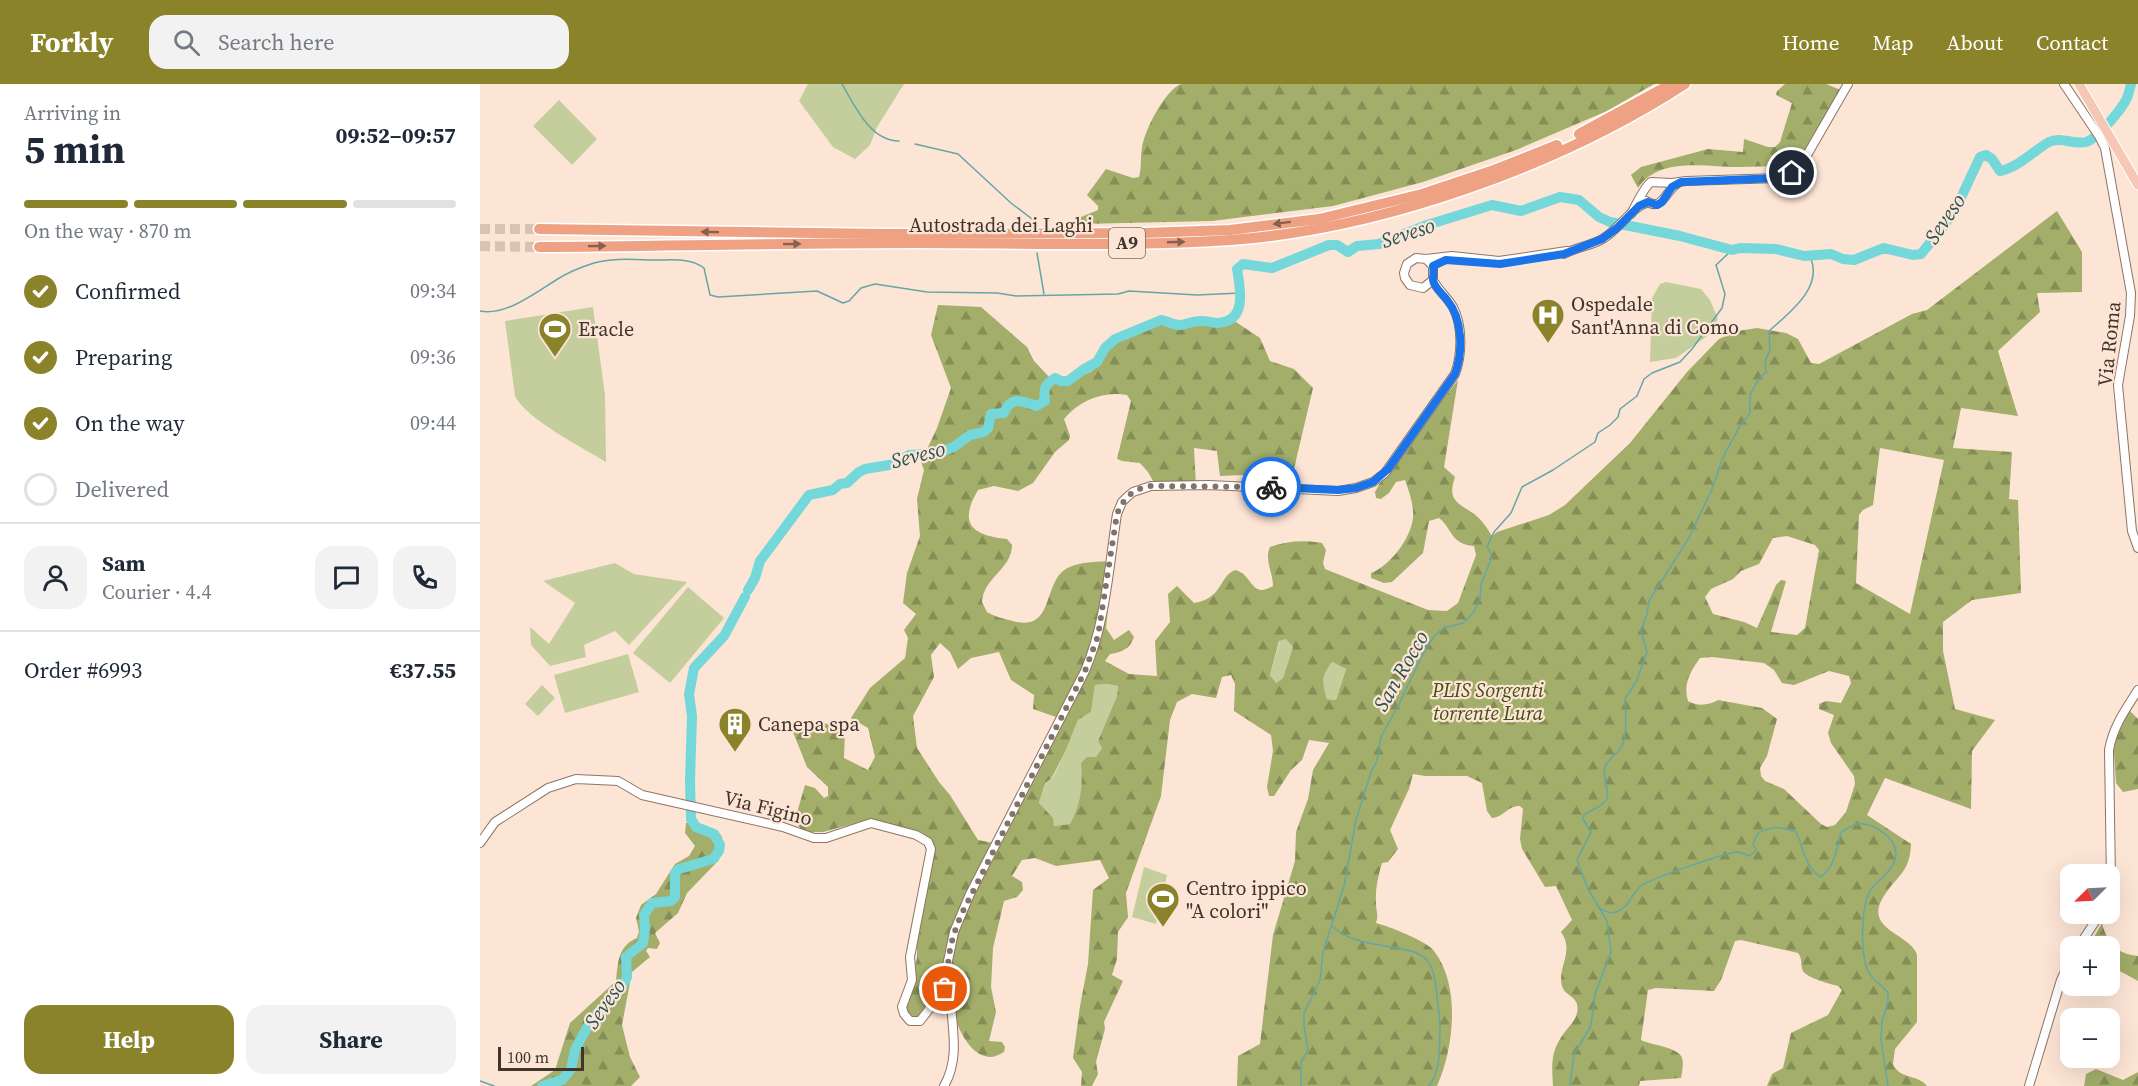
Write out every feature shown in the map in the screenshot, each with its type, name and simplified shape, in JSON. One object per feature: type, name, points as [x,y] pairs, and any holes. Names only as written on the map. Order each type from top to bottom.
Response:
[{"type":"highway","name":"Autostrada dei Laghi","points":[[539,229],[886,234],[1143,233],[1230,230],[1319,219],[1422,194],[1494,170],[1586,131],[1671,84]]},
{"type":"highway","name":"Autostrada dei Laghi","points":[[539,247],[1146,243],[1232,240],[1321,228],[1392,211],[1469,188],[1539,161],[1606,129],[1685,84]]},
{"type":"main road","points":[[2079,84],[2101,130],[2138,185]]},
{"type":"street","points":[[1631,214],[1648,184],[1655,181],[1661,183],[1779,178],[1792,173],[1803,162],[1848,84]]},
{"type":"street","name":"Via Roma","points":[[2064,84],[2101,130],[2131,293],[2130,316],[2118,385],[2132,531],[2138,548]]},
{"type":"street","points":[[1643,194],[1648,202],[1653,205],[1659,204],[1672,187],[1681,182]]},
{"type":"street","points":[[1661,183],[1667,194]]},
{"type":"street","points":[[1433,266],[1446,260],[1508,264],[1564,254],[1602,239],[1639,206],[1648,202]]},
{"type":"street","points":[[1438,290],[1410,285],[1404,273],[1407,264],[1411,260],[1421,258],[1452,256],[1499,261],[1567,252]]},
{"type":"street","points":[[938,1006],[945,990],[954,932],[970,894],[1095,648],[1117,514],[1122,502],[1132,492],[1151,486],[1209,485],[1338,490],[1356,488],[1373,482],[1394,460],[1458,368],[1460,351],[1458,320],[1453,308],[1438,290],[1433,280],[1433,266],[1426,259]]},
{"type":"street","points":[[1426,287],[1433,280]]},
{"type":"street","points":[[2111,864],[2109,750],[2117,722],[2138,690]]},
{"type":"street","name":"Via Figino","points":[[480,843],[495,822],[548,788],[576,779],[618,781],[642,795],[783,827],[814,838],[826,838],[872,823],[916,835],[928,842],[931,849],[910,957],[912,980],[902,1007],[907,1018],[913,1022],[924,1019],[938,1006]]},
{"type":"street","points":[[2029,1086],[2060,983]]},
{"type":"street","points":[[944,1086],[951,1074],[955,1044],[952,996],[945,990]]},
{"type":"street","points":[[938,1006],[951,1005]]},
{"type":"street","points":[[938,1006],[953,1026]]},
{"type":"green space","points":[[808,84],[904,84],[877,127],[870,145],[855,159],[833,147],[799,101]]},
{"type":"green space","points":[[1181,84],[1654,84],[1607,111],[1516,150],[1423,182],[1333,206],[1212,221],[1081,224],[1079,219],[1081,217],[1098,210],[1098,206],[1087,195],[1106,169],[1133,178],[1139,177],[1141,152],[1151,122],[1168,94]]},
{"type":"green space","points":[[1785,84],[1826,84],[1848,93],[1800,162],[1788,168],[1784,166],[1698,165],[1670,167],[1647,178],[1638,188],[1631,175],[1641,167],[1708,149],[1743,152],[1744,139],[1775,147],[1780,142],[1792,103],[1776,95]]},
{"type":"green space","points":[[559,100],[597,139],[572,165],[533,126]]},
{"type":"green space","name":"PLIS Sorgenti torrente Lura","points":[[2057,211],[2082,252],[2082,292],[2037,293],[2040,312],[1998,351],[2018,416],[1961,408],[1953,448],[2012,452],[2009,499],[2018,500],[2021,593],[1972,600],[1943,622],[1943,651],[1955,709],[1995,720],[1972,751],[1971,809],[1885,778],[1867,815],[1911,844],[1906,866],[1879,905],[1879,915],[1882,923],[1906,941],[1917,955],[1917,1022],[1895,1049],[1893,1064],[1904,1075],[1919,1080],[1927,1086],[1767,1086],[1772,1074],[1783,1068],[1791,1033],[1828,1015],[1842,990],[1838,986],[1805,974],[1798,953],[1741,940],[1735,941],[1721,980],[1714,991],[1656,988],[1648,990],[1641,1040],[1680,1054],[1683,1062],[1681,1078],[1640,1081],[1639,1086],[1553,1086],[1555,1048],[1575,1019],[1578,1007],[1575,1000],[1564,990],[1561,979],[1566,946],[1561,932],[1572,920],[1556,886],[1545,887],[1522,849],[1520,839],[1523,809],[1516,806],[1492,818],[1487,811],[1482,783],[1467,776],[1413,774],[1409,789],[1390,830],[1398,849],[1388,862],[1382,863],[1379,873],[1376,923],[1424,943],[1434,951],[1443,965],[1451,999],[1452,1017],[1448,1054],[1437,1086],[1237,1086],[1238,1056],[1260,1044],[1273,935],[1295,861],[1296,832],[1308,799],[1313,770],[1329,743],[1309,740],[1302,760],[1291,770],[1274,796],[1269,796],[1267,787],[1273,751],[1271,735],[1234,711],[1235,684],[1231,675],[1222,677],[1216,698],[1192,694],[1177,702],[1170,720],[1161,796],[1126,893],[1128,917],[1118,932],[1117,959],[1112,975],[1123,981],[1104,1022],[1105,1029],[1096,1062],[1098,1074],[1092,1086],[1081,1086],[1082,1072],[1073,1058],[1088,964],[1093,890],[1109,878],[1100,860],[1056,866],[1035,858],[1022,860],[1012,876],[1022,882],[1023,890],[1017,897],[1004,901],[993,948],[991,987],[996,1012],[989,1041],[1002,1042],[1005,1047],[1004,1052],[991,1057],[981,1055],[964,1038],[942,979],[919,1016],[913,1018],[905,1006],[917,958],[917,944],[934,846],[919,832],[871,819],[823,832],[804,832],[797,824],[798,809],[805,785],[815,788],[824,798],[828,796],[828,787],[807,767],[793,732],[818,721],[845,730],[844,758],[868,770],[875,757],[868,728],[851,718],[870,688],[905,658],[908,638],[904,630],[916,614],[903,603],[907,573],[920,536],[917,499],[924,470],[921,462],[937,428],[951,388],[931,335],[938,305],[981,307],[1027,347],[1034,361],[1054,382],[1071,381],[1092,371],[1115,343],[1163,323],[1223,324],[1233,320],[1260,338],[1270,361],[1294,369],[1313,388],[1293,473],[1220,476],[1217,451],[1194,448],[1196,486],[1156,486],[1140,463],[1117,459],[1131,401],[1127,395],[1109,394],[1092,398],[1070,412],[1064,419],[1070,436],[1069,440],[1055,452],[1033,483],[1018,491],[994,486],[978,490],[969,511],[972,526],[985,534],[1007,539],[1012,545],[1007,561],[987,586],[984,594],[982,602],[987,612],[1013,621],[1026,623],[1035,620],[1041,614],[1057,578],[1063,571],[1080,564],[1113,561],[1106,628],[1114,640],[1129,630],[1134,637],[1128,647],[1110,654],[1105,661],[1129,674],[1157,676],[1155,641],[1170,622],[1168,594],[1177,586],[1194,603],[1204,600],[1211,597],[1226,577],[1235,570],[1241,572],[1260,590],[1273,586],[1268,552],[1270,547],[1282,543],[1302,541],[1322,543],[1326,550],[1323,563],[1325,569],[1428,610],[1447,611],[1458,603],[1476,555],[1474,546],[1466,545],[1456,539],[1439,518],[1429,521],[1423,553],[1392,582],[1384,583],[1371,578],[1371,573],[1392,558],[1404,542],[1413,518],[1410,493],[1405,480],[1396,482],[1389,493],[1381,499],[1376,498],[1375,492],[1385,474],[1458,380],[1444,467],[1455,477],[1452,491],[1455,500],[1474,514],[1492,536],[1497,532],[1549,515],[1565,505],[1630,443],[1687,372],[1719,339],[1738,331],[1757,328],[1786,333],[1798,339],[1811,363],[1819,364],[1912,314],[1927,310]],"holes":[[[1880,448],[1944,460],[1910,614],[1856,583],[1859,515],[1873,505]],[[1787,536],[1815,545],[1819,550],[1805,628],[1797,635],[1771,632],[1786,581],[1781,580],[1776,585],[1757,628],[1713,614],[1705,597],[1711,589],[1733,579],[1741,571],[1759,564],[1773,538]],[[1286,639],[1293,647],[1283,678],[1276,683],[1270,675],[1279,641]],[[940,643],[950,652],[958,669],[971,658],[999,652],[1011,680],[1034,695],[1033,709],[1056,717],[994,843],[978,840],[917,748],[913,716],[934,677],[931,655]],[[1712,657],[1764,663],[1774,670],[1782,683],[1794,685],[1829,671],[1849,676],[1851,683],[1841,703],[1826,701],[1819,704],[1819,709],[1834,715],[1828,733],[1831,743],[1854,776],[1855,784],[1846,812],[1835,825],[1827,827],[1821,824],[1784,789],[1765,781],[1761,776],[1760,768],[1767,756],[1777,719],[1762,708],[1718,700],[1703,705],[1688,701],[1686,689],[1690,673],[1700,658]],[[1332,662],[1346,669],[1336,700],[1327,699],[1323,684]],[[1095,685],[1118,686],[1117,696],[1098,741],[1102,748],[1096,757],[1087,757],[1081,763],[1082,779],[1074,817],[1070,824],[1054,826],[1053,818],[1039,803],[1045,783],[1051,779],[1078,720],[1091,712]]]},
{"type":"green space","points":[[1666,282],[1701,289],[1710,300],[1718,319],[1706,337],[1676,358],[1650,362],[1652,298],[1660,284]]},
{"type":"green space","name":"Eracle","points":[[593,307],[605,395],[606,462],[556,432],[521,405],[515,396],[505,321]]},
{"type":"green space","points":[[615,563],[634,574],[687,582],[629,645],[615,631],[584,645],[586,657],[550,666],[531,645],[530,627],[549,644],[575,603],[543,581]]},
{"type":"green space","points":[[688,587],[724,618],[670,683],[633,653]]},
{"type":"green space","points":[[1286,639],[1293,647],[1283,678],[1276,683],[1270,675],[1280,640]]},
{"type":"green space","points":[[628,654],[639,692],[565,713],[554,675]]},
{"type":"green space","points":[[1332,662],[1346,669],[1336,700],[1327,699],[1323,684],[1324,676]]},
{"type":"green space","points":[[542,685],[555,698],[538,716],[525,704]]},
{"type":"green space","points":[[1095,685],[1118,686],[1117,696],[1098,741],[1102,748],[1096,757],[1082,763],[1080,794],[1077,809],[1070,824],[1054,826],[1039,803],[1045,783],[1052,779],[1078,720],[1091,712]]},
{"type":"green space","points":[[2130,711],[2138,719],[2138,789],[2123,792],[2116,783],[2113,737]]},
{"type":"green space","points":[[695,822],[718,831],[722,837],[719,860],[687,893],[678,913],[655,933],[660,943],[657,949],[648,948],[646,951],[650,957],[632,972],[622,1025],[630,1057],[640,1077],[631,1086],[531,1086],[555,1070],[570,1023],[616,981],[620,955],[626,945],[637,938],[639,931],[636,918],[641,905],[656,894],[675,864],[689,856],[695,846],[685,833],[686,823]]},
{"type":"green space","points":[[1144,867],[1167,875],[1156,924],[1132,917]]},
{"type":"green space","points":[[2101,924],[2102,924],[2107,936],[2095,936]]},
{"type":"green space","points":[[2120,951],[2138,956],[2138,981],[2120,971]]},
{"type":"green space","points":[[2096,1069],[2123,1080],[2138,1072],[2138,1086],[2084,1086],[2086,1074]]},
{"type":"waterway","points":[[842,84],[858,112],[872,129],[880,135],[899,141]]},
{"type":"waterway","name":"Seveso","points":[[748,590],[755,578],[760,561],[809,495],[833,490],[840,484],[847,483],[865,469],[895,464],[909,455],[940,453],[970,435],[984,432],[988,428],[991,414],[1004,413],[1007,407],[1014,402],[1022,401],[1036,406],[1045,401],[1045,390],[1049,382],[1055,378],[1068,381],[1097,362],[1105,348],[1115,339],[1161,320],[1180,325],[1197,321],[1218,323],[1228,321],[1238,310],[1240,294],[1237,269],[1243,264],[1272,268],[1329,245],[1337,245],[1348,252],[1357,246],[1379,244],[1427,225],[1492,205],[1521,211],[1560,197],[1579,200],[1599,217],[1610,222],[1680,236],[1732,250],[1740,248],[1776,249],[1804,256],[1831,254],[1843,259],[1854,260],[1884,248],[1913,255],[1921,254],[1958,204],[1980,157],[1986,155],[1992,159],[2000,171],[2013,166],[2054,140],[2076,142],[2091,140],[2115,116],[2127,98],[2131,84]]},
{"type":"waterway","points":[[915,144],[958,154],[1011,203],[1036,222]]},
{"type":"waterway","name":"San Rocco","points":[[1301,1086],[1301,1062],[1308,1050],[1304,1013],[1320,980],[1323,952],[1344,886],[1356,820],[1371,772],[1377,761],[1381,737],[1422,656],[1434,636],[1444,628],[1463,623],[1473,613],[1480,599],[1481,584],[1491,560],[1487,546],[1494,532],[1511,513],[1522,487],[1595,442],[1598,433],[1610,425],[1618,417],[1620,409],[1637,396],[1644,379],[1652,373],[1680,362],[1692,349],[1722,308],[1725,294],[1716,265],[1732,250]]},
{"type":"waterway","points":[[1037,253],[1044,294]]},
{"type":"waterway","points":[[1570,1086],[1574,1054],[1591,1026],[1595,994],[1611,952],[1607,921],[1588,889],[1577,860],[1591,832],[1583,819],[1584,815],[1607,799],[1605,767],[1623,745],[1626,725],[1625,699],[1637,680],[1647,652],[1641,631],[1649,601],[1690,536],[1712,489],[1723,457],[1750,413],[1750,395],[1758,380],[1766,372],[1765,361],[1770,350],[1769,331],[1795,307],[1809,288],[1813,277],[1813,266],[1809,255]]},
{"type":"waterway","points":[[480,311],[490,312],[510,307],[574,270],[594,263],[618,259],[676,260],[694,263],[704,268],[710,295],[718,297],[817,291],[843,303],[849,301],[861,288],[875,284],[927,292],[997,293],[1016,296],[1118,294],[1129,291],[1197,295],[1240,293]]},
{"type":"waterway","name":"Seveso","points":[[542,1086],[562,1080],[571,1069],[575,1050],[591,1020],[621,989],[627,977],[626,957],[643,943],[644,915],[652,903],[671,901],[675,897],[675,873],[679,869],[713,859],[719,851],[720,845],[714,834],[696,827],[691,819],[692,716],[689,694],[694,668],[724,636],[745,597]]},
{"type":"waterway","points":[[1600,908],[1612,913],[1621,910],[1641,886],[1689,866],[1737,852],[1750,856],[1756,850],[1753,844],[1758,833],[1772,828],[1796,832],[1808,863],[1821,877],[1826,873],[1837,851],[1841,832],[1857,824],[1877,828],[1893,843],[1896,855],[1890,869],[1868,895],[1863,917],[1863,943],[1869,973],[1888,993],[1888,1002],[1882,1021],[1881,1040],[1888,1086]]},
{"type":"waterway","points":[[1332,926],[1356,940],[1419,954],[1429,963],[1435,981],[1440,1028],[1438,1065],[1429,1086]]},
{"type":"waterway","points":[[480,1081],[494,1086]]},
{"type":"tunnel","points":[[480,229],[539,229]]},
{"type":"tunnel","points":[[480,246],[539,247]]},
{"type":"way so far","points":[[945,989],[949,990],[947,974],[950,947],[970,894],[1095,648],[1117,514],[1122,502],[1132,492],[1151,486],[1271,487]]},
{"type":"place","name":"Ospedale Sant'Anna di Como","points":[[1548,344]]},
{"type":"place","name":"Eracle","points":[[555,358]]},
{"type":"place","name":"Canepa spa","points":[[735,753]]},
{"type":"place","name":"Centro ippico \"A colori\"","points":[[1163,928]]},
{"type":"route","points":[[1271,487],[1338,490],[1356,488],[1373,482],[1388,469],[1458,368],[1460,351],[1458,320],[1453,308],[1433,280],[1433,266],[1439,262],[1452,260],[1482,264],[1508,264],[1564,254],[1602,239],[1639,206],[1648,202],[1657,205],[1662,202],[1672,187],[1681,182],[1779,178],[1792,173]]}]
